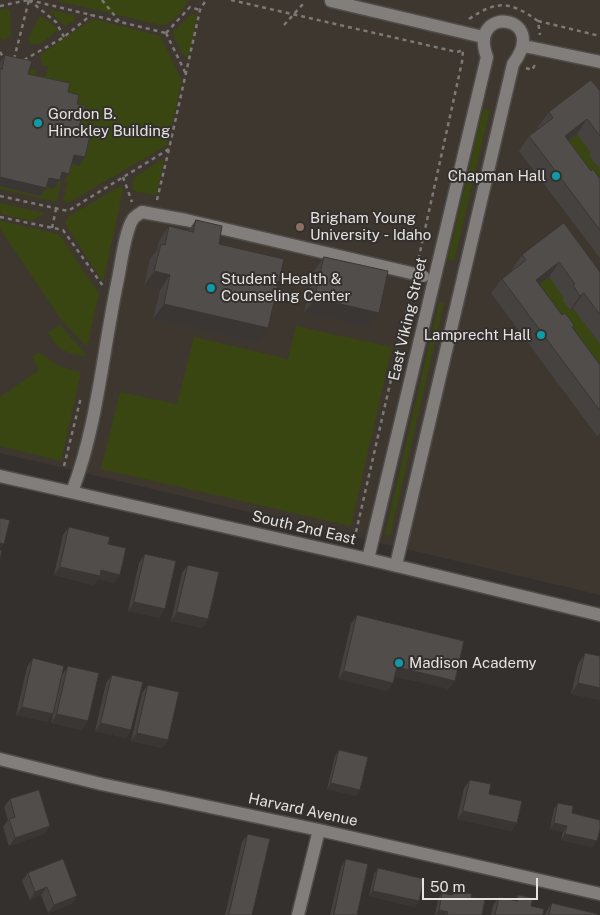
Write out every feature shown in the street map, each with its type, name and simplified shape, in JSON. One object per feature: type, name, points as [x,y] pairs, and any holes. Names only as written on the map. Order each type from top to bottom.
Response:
[{"type":"street","points":[[331,1],[483,37],[488,28],[498,22],[506,21],[519,28],[523,35],[524,46],[513,64],[396,565]]},
{"type":"street","name":"East Viking Street","points":[[368,559],[420,273],[487,57],[483,48],[483,37]]},
{"type":"street","points":[[524,46],[600,62]]},
{"type":"street","points":[[72,492],[80,470],[103,369],[113,302],[128,230],[133,218],[142,212],[186,220],[420,273]]},
{"type":"street","name":"South 2nd East","points":[[0,476],[396,565],[600,614]]},
{"type":"street","name":"Harvard Avenue","points":[[0,759],[101,784],[319,830],[600,894]]},
{"type":"street","points":[[298,915],[319,830]]},
{"type":"path","points":[[0,6],[29,0],[166,33]]},
{"type":"path","points":[[29,0],[56,22],[64,36]]},
{"type":"path","points":[[12,66],[29,0]]},
{"type":"path","points":[[102,0],[120,22]]},
{"type":"path","points":[[0,196],[68,211],[169,149],[200,10],[206,0]]},
{"type":"path","points":[[231,0],[457,52],[463,50],[420,273]]},
{"type":"path","points":[[508,4],[509,0]]},
{"type":"path","points":[[284,25],[303,4]]},
{"type":"path","points":[[166,33],[190,7],[200,10]]},
{"type":"path","points":[[20,62],[64,36],[92,15]]},
{"type":"path","points":[[538,21],[600,36]]},
{"type":"path","points":[[166,33],[186,75]]},
{"type":"path","points":[[0,52],[5,61],[0,60]]},
{"type":"path","points":[[525,68],[532,70],[538,57]]},
{"type":"path","points":[[123,177],[132,203]]},
{"type":"path","points":[[52,228],[56,209]]},
{"type":"path","points":[[0,217],[63,230],[106,291]]},
{"type":"path","points":[[356,532],[413,285]]},
{"type":"shaded area","name":"Brigham Young University - Idaho","points":[[0,0],[600,0],[600,595],[0,453]]},
{"type":"green space","points":[[54,0],[188,0],[177,16],[161,25]]},
{"type":"green space","points":[[6,8],[10,11],[11,33],[5,40],[0,38],[0,10]]},
{"type":"green space","points":[[51,10],[74,15],[75,20],[65,26],[50,12]]},
{"type":"green space","points":[[192,14],[197,15],[190,52],[186,56],[183,55],[173,35],[174,31]]},
{"type":"green space","points":[[41,16],[57,28],[57,31],[40,44],[32,44],[28,39]]},
{"type":"green space","points":[[93,19],[160,36],[182,81],[167,145],[68,203],[63,200],[68,182],[64,181],[68,163],[23,82],[26,69],[37,70],[36,75],[46,76],[48,66],[42,65],[40,55]]},
{"type":"green space","points":[[483,109],[490,110],[454,261],[448,259]]},
{"type":"green space","points":[[577,134],[592,154],[590,156],[598,168],[600,167],[600,213],[554,151]]},
{"type":"green space","points":[[163,159],[157,192],[154,195],[134,191],[132,188],[134,178]]},
{"type":"green space","points":[[56,180],[61,181],[57,202],[0,189],[0,186],[40,196],[43,186]]},
{"type":"green space","points":[[121,186],[123,190],[103,282],[65,221],[69,216]]},
{"type":"green space","points":[[0,203],[45,213],[32,221],[1,214]]},
{"type":"green space","points":[[0,221],[59,234],[99,294],[87,347],[63,322],[0,229]]},
{"type":"green space","points":[[549,277],[565,298],[563,300],[570,310],[573,308],[600,344],[600,387],[525,294]]},
{"type":"green space","points":[[439,302],[444,303],[390,536],[385,535]]},
{"type":"green space","points":[[60,325],[85,353],[85,356],[67,352],[58,347],[48,332]]},
{"type":"green space","points":[[296,326],[392,347],[351,526],[101,469],[120,392],[177,404],[194,337],[288,359]]},
{"type":"green space","points":[[38,353],[62,367],[81,372],[61,461],[0,446],[0,397],[39,370],[32,357]]},
{"type":"building","name":"Gordon B. Hinckley Building","points":[[5,55],[32,61],[28,74],[70,83],[68,92],[79,95],[77,104],[85,106],[80,124],[92,127],[85,157],[74,155],[69,174],[62,172],[60,180],[49,178],[46,188],[0,177],[0,68],[2,69]]},
{"type":"building","points":[[591,80],[600,91],[600,136],[587,119],[565,136],[591,171],[593,169],[600,179],[600,230],[529,136],[553,118],[549,112]]},
{"type":"building","name":"Student Health & Counseling Center","points":[[196,220],[222,226],[219,244],[284,259],[268,328],[164,304],[170,275],[154,271],[161,244],[165,245],[169,226],[193,232]]},
{"type":"building","points":[[564,223],[600,272],[600,315],[584,293],[580,296],[573,285],[575,284],[559,262],[536,280],[562,315],[565,313],[574,325],[572,327],[600,365],[600,411],[502,279],[526,260],[522,255]]},
{"type":"building","points":[[324,257],[388,271],[379,313],[315,298]]},
{"type":"building","points":[[0,518],[10,520],[4,544],[0,543]]},
{"type":"building","points":[[69,527],[110,537],[108,544],[126,548],[120,575],[101,570],[100,576],[60,567]]},
{"type":"building","points":[[145,554],[176,561],[165,609],[134,602]]},
{"type":"building","points":[[188,565],[219,572],[208,619],[177,612]]},
{"type":"building","name":"Madison Academy","points":[[357,615],[464,641],[455,681],[397,667],[393,683],[344,671]]},
{"type":"building","points":[[585,653],[600,656],[600,688],[578,683]]},
{"type":"building","points":[[33,658],[64,666],[53,714],[22,707]]},
{"type":"building","points":[[68,666],[99,673],[88,721],[57,714]]},
{"type":"building","points":[[112,675],[143,682],[131,730],[101,723]]},
{"type":"building","points":[[148,685],[179,692],[168,740],[137,733]]},
{"type":"building","points":[[339,750],[368,757],[360,790],[331,783]]},
{"type":"building","points":[[470,780],[491,784],[489,794],[522,801],[517,823],[463,811]]},
{"type":"building","points":[[39,790],[50,826],[15,838],[9,819],[15,817],[10,799]]},
{"type":"building","points":[[558,803],[573,806],[572,813],[600,820],[597,841],[565,834],[567,826],[554,823]]},
{"type":"building","points":[[248,834],[270,839],[252,915],[229,915]]},
{"type":"building","points":[[63,859],[77,896],[54,905],[47,887],[35,892],[28,873]]},
{"type":"building","points":[[346,859],[368,864],[357,915],[334,915]]},
{"type":"building","points":[[378,868],[424,879],[419,901],[373,891]]},
{"type":"building","points":[[453,890],[472,894],[471,897],[485,900],[482,915],[447,915],[448,912],[439,910],[442,893],[452,895]]},
{"type":"building","points":[[518,895],[533,898],[531,906],[544,909],[543,915],[495,915],[499,897],[517,901]]},
{"type":"building","points":[[552,903],[598,914],[598,915],[549,915]]},
{"type":"place","name":"Gordon B. Hinckley Building","points":[[38,123]]},
{"type":"place","name":"Chapman Hall","points":[[556,176]]},
{"type":"place","name":"Brigham Young University - Idaho","points":[[300,227]]},
{"type":"place","name":"Student Health & Counseling Center","points":[[211,288]]},
{"type":"place","name":"Lamprecht Hall","points":[[541,335]]},
{"type":"place","name":"Madison Academy","points":[[399,663]]}]
